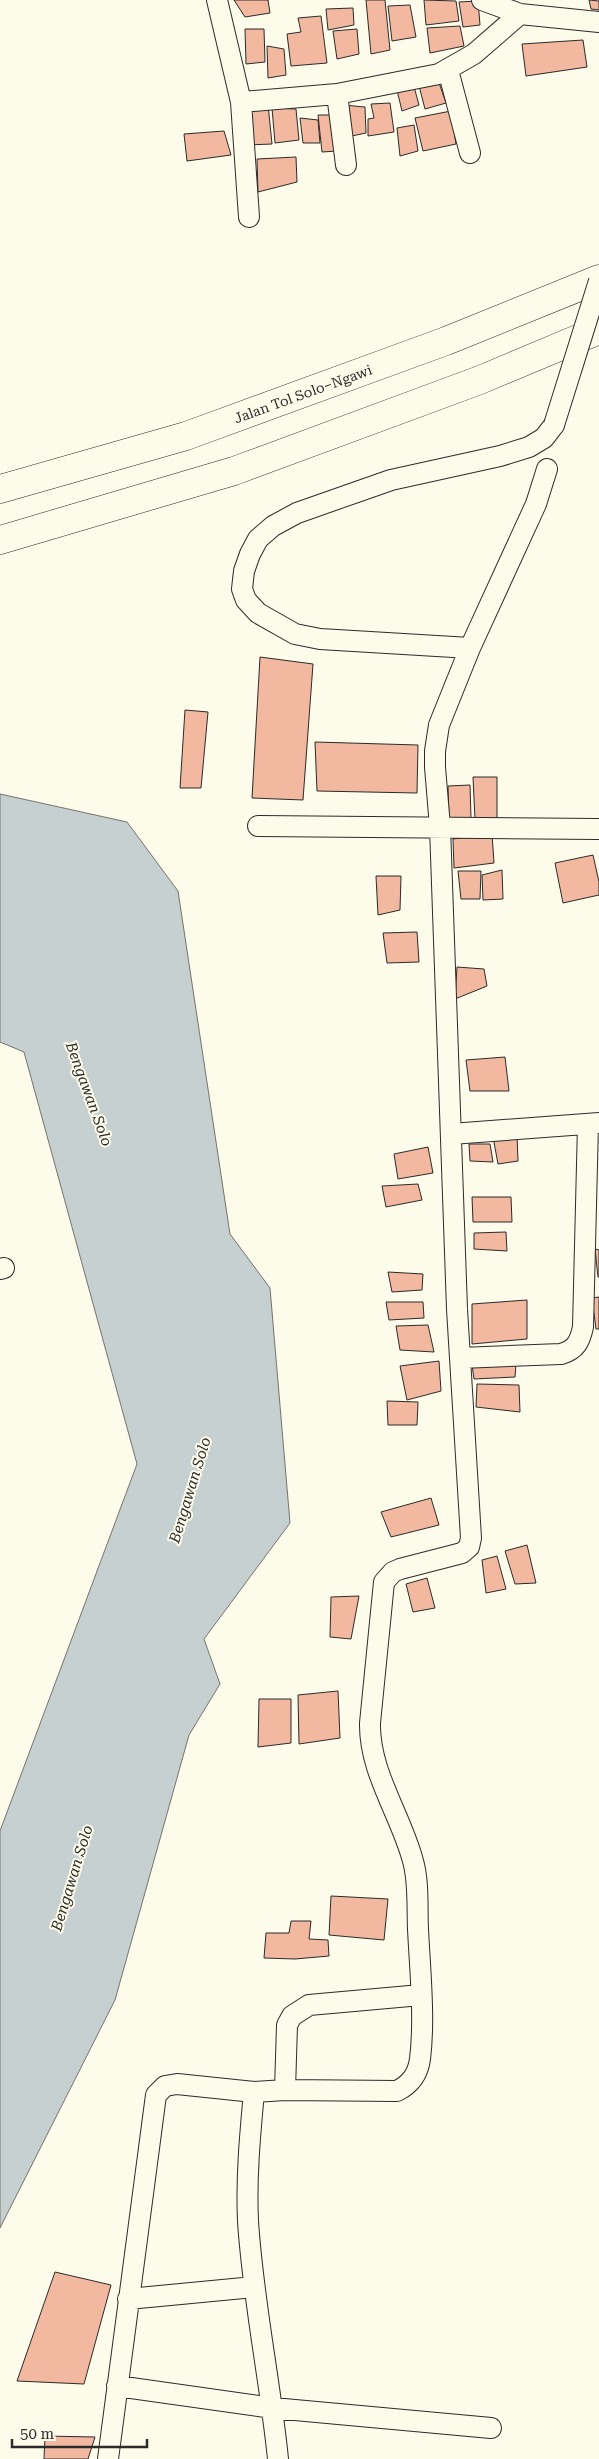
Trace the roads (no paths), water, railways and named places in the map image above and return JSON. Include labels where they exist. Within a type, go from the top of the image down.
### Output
[{"type":"highway","name":"Jalan Tol Solo–Ngawi","points":[[0,489],[186,436],[446,341],[599,280]]},
{"type":"highway","points":[[0,540],[234,471],[480,380],[599,330]]},
{"type":"street","points":[[217,0],[241,102],[250,217]]},
{"type":"street","points":[[482,0],[520,14],[599,22]]},
{"type":"street","points":[[241,102],[337,94],[428,77],[448,70],[474,54],[520,14]]},
{"type":"street","points":[[448,70],[470,153]]},
{"type":"street","points":[[337,94],[346,165]]},
{"type":"street","points":[[470,648],[320,640],[295,634],[258,613],[246,600],[242,589],[244,570],[258,539],[273,526],[297,513],[391,480],[500,456],[529,447],[544,438],[554,425],[599,280]]},
{"type":"street","points":[[108,2459],[128,2299],[158,2091],[165,2086],[177,2084],[254,2092],[284,2090],[397,2091],[407,2086],[414,2078],[420,2060],[421,1995],[416,1875],[406,1839],[387,1793],[370,1735],[384,1582],[400,1569],[462,1553],[470,1547],[472,1538],[460,1358],[440,826],[435,767],[437,738],[439,725],[470,648],[536,504],[547,469]]},
{"type":"street","points":[[258,826],[440,826],[598,829]]},
{"type":"street","points":[[451,1134],[594,1124],[581,1338],[572,1349],[561,1354],[460,1358]]},
{"type":"street","points":[[284,2090],[287,2025],[299,2010],[309,2005],[421,1995]]},
{"type":"street","points":[[254,2092],[248,2165],[248,2220],[254,2287],[273,2408],[278,2459]]},
{"type":"street","points":[[128,2299],[254,2287]]},
{"type":"street","points":[[117,2386],[273,2408],[491,2428]]},
{"type":"water","name":"Bengawan Solo","points":[[0,794],[127,822],[178,891],[230,1234],[270,1288],[290,1523],[204,1639],[220,1684],[189,1735],[115,2000],[0,2228],[0,1831],[137,1464],[24,1052],[0,1042]]}]
